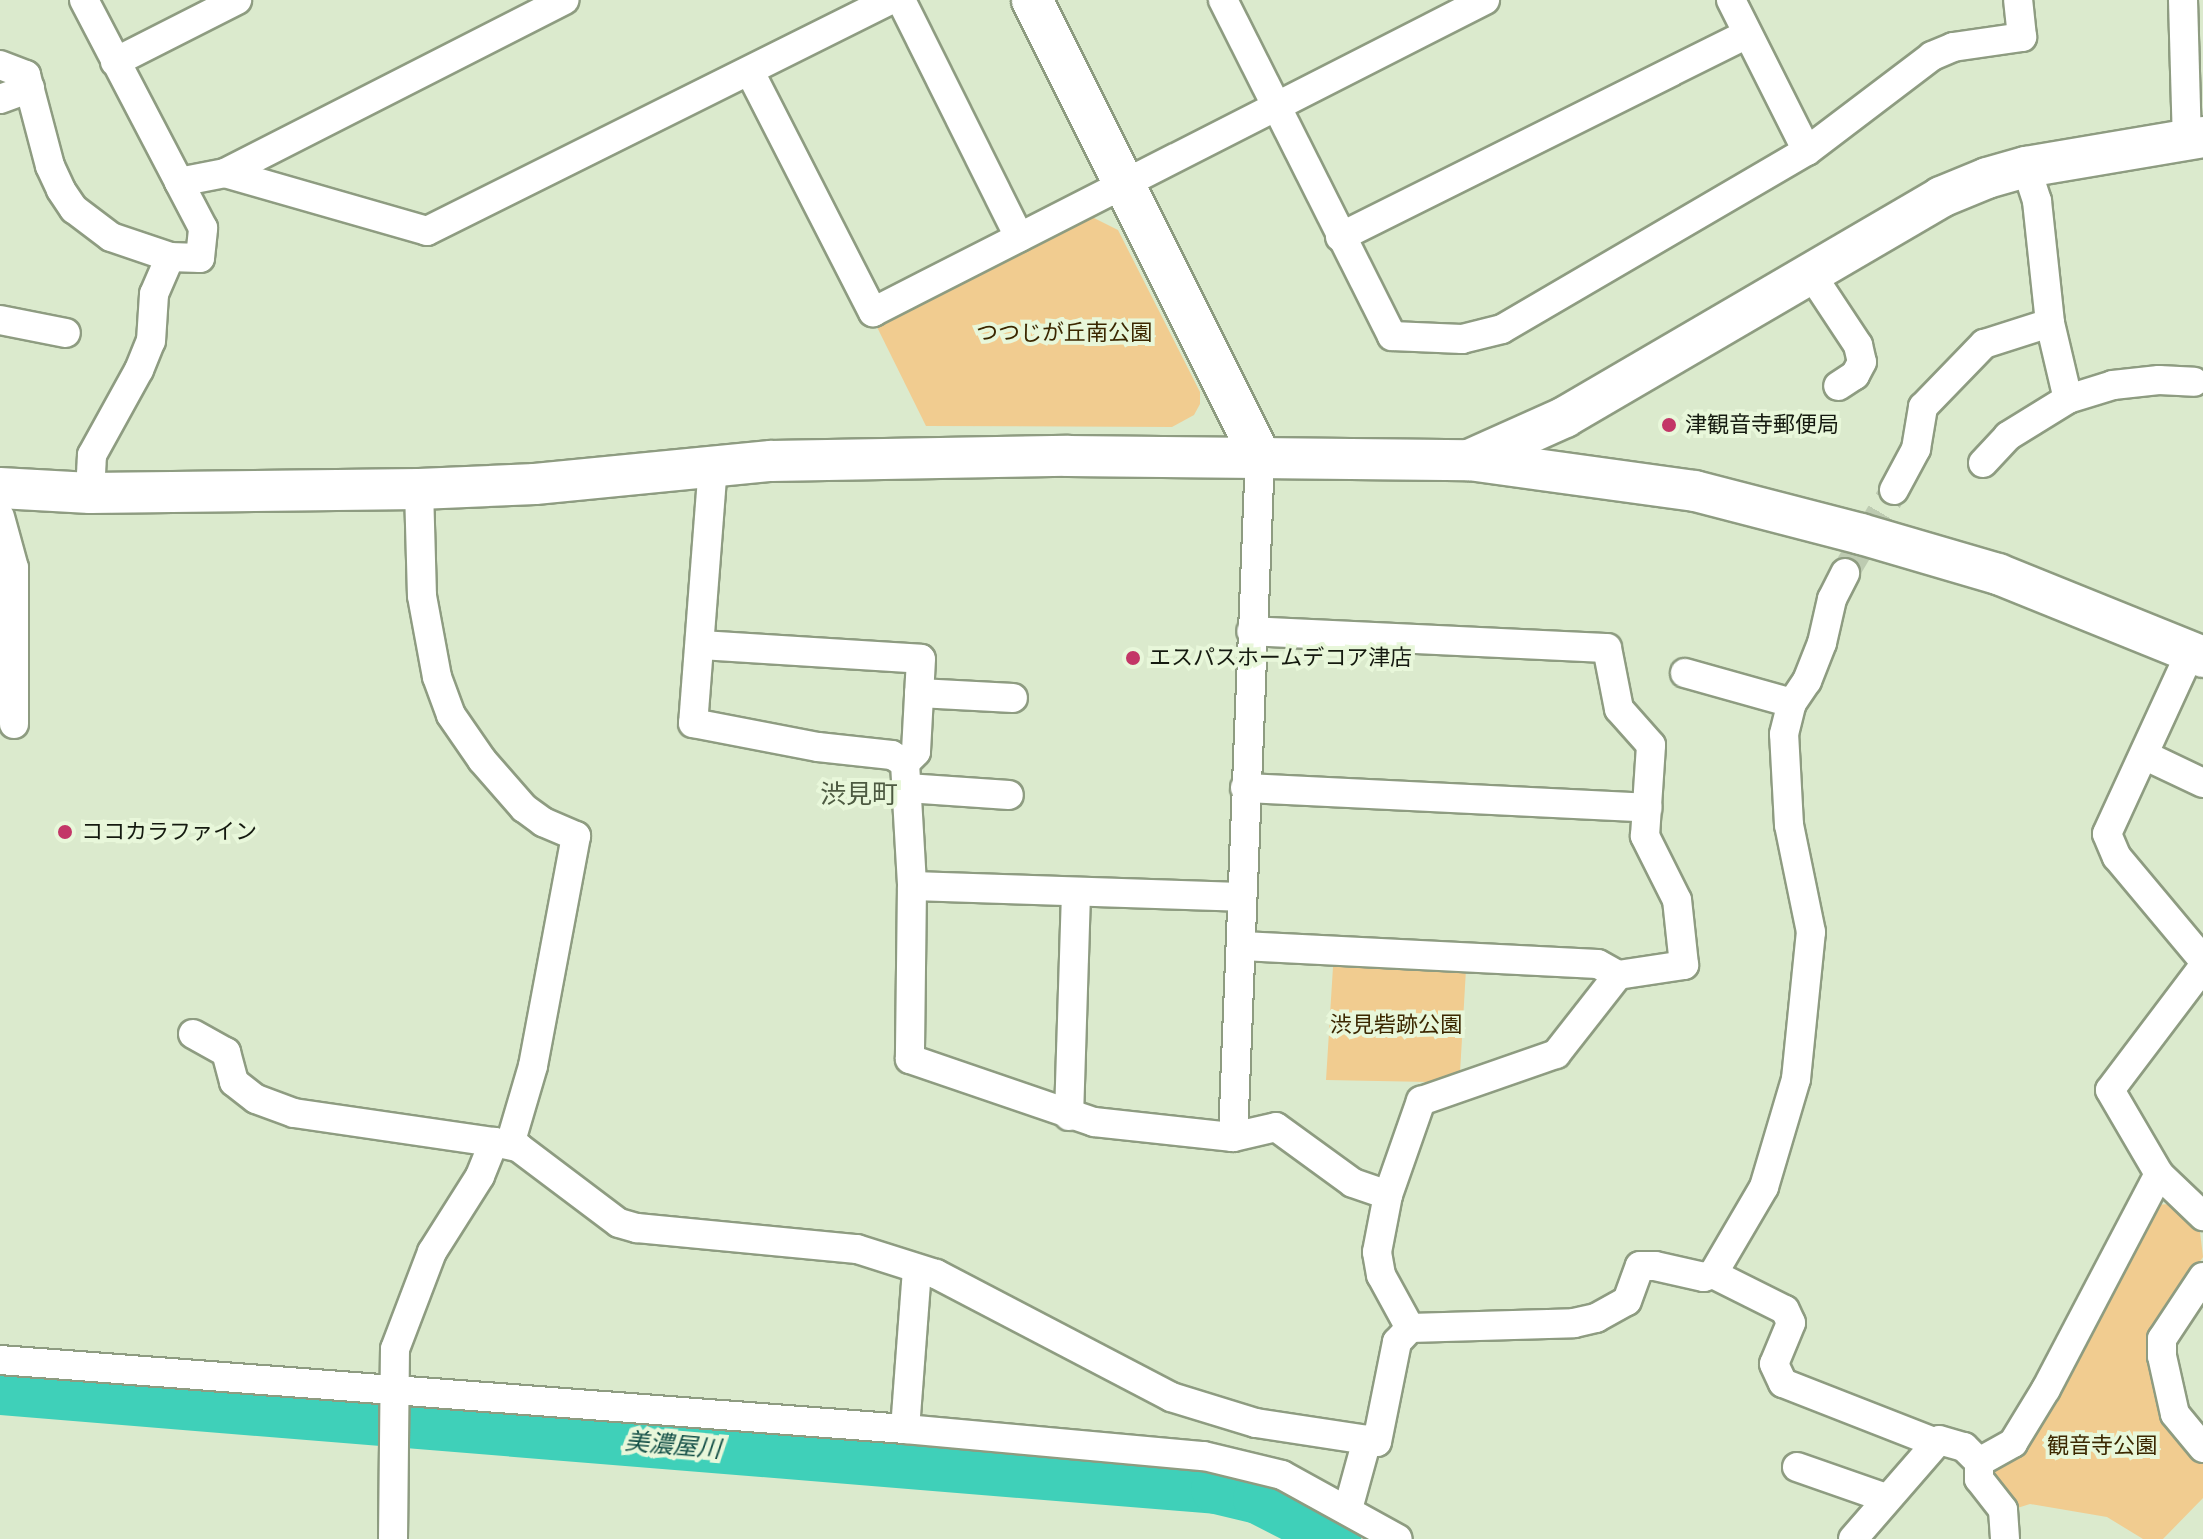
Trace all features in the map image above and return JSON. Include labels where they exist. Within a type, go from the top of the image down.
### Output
[{"type":"street","points":[[0,65],[26,75],[50,166],[74,209],[111,237],[170,257],[200,258],[203,228],[84,0]]},
{"type":"street","points":[[115,62],[237,0]]},
{"type":"street","points":[[179,182],[225,173],[565,0]]},
{"type":"street","points":[[225,173],[427,231],[750,72],[849,9],[890,0]]},
{"type":"street","points":[[901,0],[1019,237]]},
{"type":"street","points":[[1032,0],[1260,456],[1233,1137]]},
{"type":"street","points":[[1223,0],[1392,336],[1476,338],[1502,329],[1807,151],[1932,56],[1953,47],[2022,37],[2018,0]]},
{"type":"street","points":[[750,72],[873,312],[1485,0]]},
{"type":"street","points":[[1731,0],[1807,151]]},
{"type":"street","points":[[1469,460],[1565,417],[1809,271],[1941,197],[1987,178],[2026,167],[2195,138],[2183,0]]},
{"type":"street","points":[[1340,237],[1747,34]]},
{"type":"street","points":[[0,99],[30,88]]},
{"type":"street","points":[[2026,167],[2037,201],[2050,323],[2068,399]]},
{"type":"street","points":[[90,493],[92,455],[139,370],[151,341],[154,294],[170,257]]},
{"type":"street","points":[[1809,271],[1858,345],[1862,362],[1855,375],[1838,386]]},
{"type":"street","points":[[0,320],[66,333]]},
{"type":"street","points":[[1894,490],[1916,449],[1923,407],[1984,344],[2050,323]]},
{"type":"street","points":[[1983,463],[2030,420],[2068,399],[2113,385],[2159,380],[2194,382]]},
{"type":"street","points":[[0,488],[90,493],[419,489],[535,484],[713,465],[1024,456],[1260,456],[1469,460],[1695,491],[1998,574],[2197,654],[2107,834],[2117,857],[2203,960]]},
{"type":"street","points":[[713,465],[693,723],[818,747],[892,755],[906,776],[1009,795]]},
{"type":"street","points":[[393,1539],[395,1349],[432,1252],[502,1143],[533,1066],[576,836],[543,822],[524,808],[482,760],[451,715],[437,677],[422,596],[419,489]]},
{"type":"street","points":[[0,517],[14,568],[14,724]]},
{"type":"street","points":[[193,1034],[226,1052],[234,1082],[256,1099],[294,1113],[502,1143],[628,1226],[857,1249],[936,1274],[1171,1397],[1256,1423],[1377,1442],[1397,1342],[1410,1328],[1574,1323],[1596,1318],[1627,1301],[1640,1266],[1655,1266],[1704,1277],[1713,1274],[1764,1187],[1796,1079],[1811,932],[1794,855],[1784,764],[1784,734],[1792,703],[1807,681],[1822,643],[1832,599],[1845,573]]},
{"type":"street","points":[[1242,946],[1598,964],[1618,975],[1684,965],[1677,900],[1645,836],[1651,745],[1619,709],[1607,648],[1251,631]]},
{"type":"street","points":[[701,645],[921,659],[916,752],[906,776],[912,886],[910,1059],[1069,1116],[1094,1122],[1233,1137],[1276,1127],[1353,1183],[1388,1195]]},
{"type":"street","points":[[1685,673],[1792,703]]},
{"type":"street","points":[[919,693],[1013,698]]},
{"type":"street","points":[[2144,755],[2203,783]]},
{"type":"street","points":[[1245,788],[1648,808]]},
{"type":"street","points":[[912,886],[1241,897]]},
{"type":"street","points":[[1069,1116],[1076,892]]},
{"type":"street","points":[[2203,967],[2110,1090],[2159,1174],[2203,1216]]},
{"type":"street","points":[[1410,1328],[1381,1275],[1377,1252],[1388,1195],[1421,1101],[1556,1054],[1618,975]]},
{"type":"street","points":[[1979,1462],[2013,1443],[2046,1389],[2159,1174]]},
{"type":"street","points":[[905,1429],[917,1269]]},
{"type":"street","points":[[1713,1274],[1785,1310],[1791,1323],[1774,1364],[1783,1383],[1936,1443]]},
{"type":"street","points":[[2203,1277],[2162,1339],[2162,1356],[2175,1414],[2203,1448]]},
{"type":"street","points":[[0,1360],[905,1429],[1204,1456],[1282,1475],[1398,1539]]},
{"type":"street","points":[[1348,1509],[1367,1440]]},
{"type":"street","points":[[1853,1539],[1939,1440],[1964,1447],[1979,1462],[1979,1479],[2003,1510],[2005,1539]]},
{"type":"street","points":[[1797,1467],[1886,1498]]},
{"type":"green space","name":"つつじが丘南公園","points":[[1090,216],[1118,230],[1200,392],[1200,404],[1194,415],[1172,427],[926,426],[876,325]]},
{"type":"green space","name":"渋見砦跡公園","points":[[1333,967],[1466,969],[1460,1073],[1430,1082],[1326,1080]]},
{"type":"green space","name":"観音寺公園","points":[[2172,1204],[2200,1232],[2203,1257],[2152,1333],[2185,1447],[2203,1464],[2203,1498],[2163,1539],[2143,1539],[2107,1517],[2030,1504],[2011,1510],[1988,1478],[2022,1442],[2152,1205]]},
{"type":"waterway","name":"美濃屋川","points":[[0,1390],[1216,1489],[1258,1499],[1336,1539]]},
{"type":"tunnel","points":[[1845,573],[1894,490]]},
{"type":"place","name":"津観音寺郵便局","points":[[1669,425]]},
{"type":"place","name":"エスパスホームデコア津店","points":[[1133,658]]},
{"type":"place","name":"ココカラファイン","points":[[65,832]]},
{"type":"district","name":"渋見町","points":[[859,794]]}]
